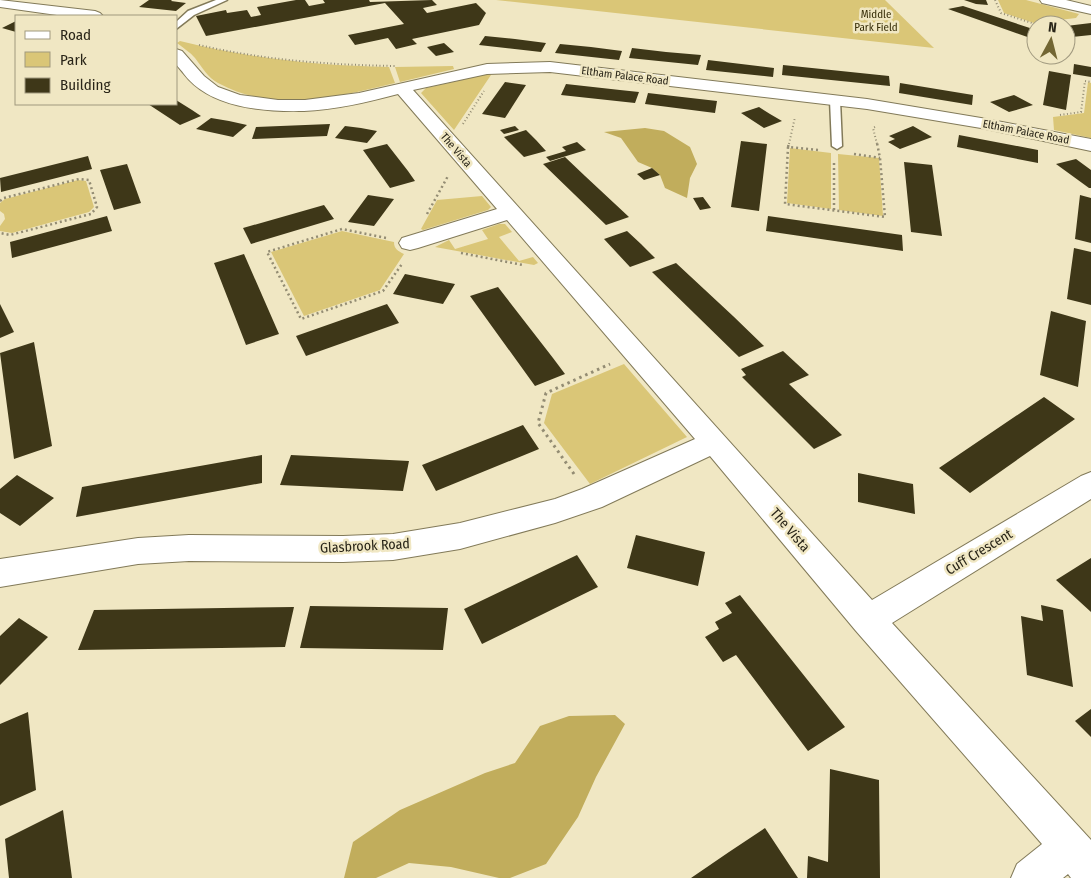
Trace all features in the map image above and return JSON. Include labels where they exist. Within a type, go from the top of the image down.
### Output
[{"type":"street","points":[[1047,0],[1091,10]]},
{"type":"street","points":[[0,3],[88,15]]},
{"type":"street","name":"Eltham Palace Road","points":[[178,56],[201,82],[217,93],[237,100],[263,105],[322,105],[401,77],[467,72],[499,67],[550,67],[835,100],[916,112],[1091,145]]},
{"type":"street","name":"The Vista","points":[[401,77],[451,143],[511,212],[868,620],[1081,858],[1031,878]]},
{"type":"street","points":[[410,243],[511,212]]},
{"type":"street","name":"Glasbrook Road","points":[[0,573],[138,551],[189,548],[343,549],[393,547],[460,536],[547,513],[592,498],[714,442]]},
{"type":"street","name":"Cuff Crescent","points":[[868,620],[1091,484]]},
{"type":"lane","points":[[178,25],[191,12],[223,0]]},
{"type":"lane","points":[[835,100],[837,146]]},
{"type":"path","points":[[195,44],[286,60],[346,65],[401,77]]},
{"type":"path","points":[[451,143],[499,67]]},
{"type":"path","points":[[1046,135],[1051,131],[1050,116],[1081,112],[1085,81],[1091,82]]},
{"type":"path","points":[[825,151],[788,147],[785,204],[885,218],[880,158],[853,154]]},
{"type":"path","points":[[834,162],[834,211]]},
{"type":"path","points":[[0,201],[4,198],[80,179],[89,180],[97,207],[91,214],[10,236],[0,233]]},
{"type":"path","points":[[592,498],[538,423],[546,393],[635,353]]},
{"type":"green space","name":"Middle Park Field","points":[[496,0],[885,0],[934,48]]},
{"type":"green space","points":[[998,0],[1026,0],[1079,14],[1076,18],[1076,15],[1026,15],[1026,20],[1004,13]]},
{"type":"green space","points":[[180,41],[284,60],[336,65],[389,67],[395,83],[351,93],[306,100],[261,98],[239,92],[214,81],[193,56],[178,42]]},
{"type":"green space","points":[[453,66],[454,69],[400,82],[395,67]]},
{"type":"green space","points":[[488,74],[491,75],[454,130],[421,93],[426,88]]},
{"type":"green space","points":[[1088,82],[1091,83],[1091,138],[1054,130],[1053,117],[1084,113]]},
{"type":"green space","points":[[790,148],[831,153],[831,209],[787,203]]},
{"type":"green space","points":[[838,154],[879,158],[883,216],[839,210]]},
{"type":"green space","points":[[78,180],[86,181],[94,207],[89,212],[12,233],[0,231],[0,226],[5,219],[4,214],[0,211],[0,203],[5,199]]},
{"type":"green space","points":[[482,196],[491,207],[488,210],[423,230],[421,229],[437,200]]},
{"type":"green space","points":[[499,224],[505,224],[512,232],[499,237],[519,261],[533,257],[538,263],[534,265],[435,247],[449,240],[455,249],[488,239],[482,230]]},
{"type":"green space","points":[[342,231],[394,242],[397,250],[404,254],[380,290],[304,316],[271,252]]},
{"type":"green space","points":[[624,364],[687,437],[590,484],[544,423],[552,394]]},
{"type":"shaded area","points":[[645,128],[664,131],[690,147],[697,164],[690,178],[687,198],[665,188],[660,175],[652,168],[638,162],[621,138],[604,132]]},
{"type":"shaded area","points":[[615,715],[625,724],[596,777],[578,817],[546,864],[510,878],[499,878],[451,867],[409,863],[376,878],[344,878],[353,842],[400,810],[485,773],[515,763],[540,726],[569,716]]},
{"type":"building","points":[[149,0],[172,0],[186,3],[176,11],[139,7]]},
{"type":"building","points":[[305,0],[309,6],[325,3],[323,0],[369,0],[370,2],[432,0],[437,5],[423,8],[427,13],[476,3],[486,13],[479,25],[412,39],[417,44],[396,49],[388,38],[355,45],[348,35],[404,24],[385,3],[206,36],[196,16],[226,10],[227,13],[247,10],[251,17],[261,15],[257,7]]},
{"type":"building","points":[[964,0],[986,0],[988,5],[976,4]]},
{"type":"building","points":[[963,6],[1026,27],[1026,36],[948,9]]},
{"type":"building","points":[[15,22],[15,32],[2,28]]},
{"type":"building","points":[[1091,23],[1091,35],[1076,37],[1076,25]]},
{"type":"building","points":[[485,36],[546,43],[541,52],[479,45]]},
{"type":"building","points":[[444,43],[454,52],[436,56],[427,47]]},
{"type":"building","points":[[560,44],[622,51],[619,60],[555,53]]},
{"type":"building","points":[[632,48],[701,55],[698,65],[629,58]]},
{"type":"building","points":[[708,60],[774,68],[773,77],[706,70]]},
{"type":"building","points":[[783,65],[889,76],[890,86],[782,75]]},
{"type":"building","points":[[1074,65],[1091,67],[1091,77],[1073,74]]},
{"type":"building","points":[[1049,71],[1071,75],[1066,110],[1043,105]]},
{"type":"building","points":[[505,82],[526,85],[505,118],[482,114]]},
{"type":"building","points":[[900,83],[973,95],[972,105],[899,93]]},
{"type":"building","points":[[566,84],[639,92],[635,103],[561,95]]},
{"type":"building","points":[[648,93],[717,101],[715,113],[645,104]]},
{"type":"building","points":[[1014,95],[1033,105],[1009,112],[990,102]]},
{"type":"building","points":[[178,101],[201,116],[180,125],[150,105],[178,105]]},
{"type":"building","points":[[759,107],[782,121],[764,128],[741,113]]},
{"type":"building","points":[[211,118],[247,125],[233,137],[196,129]]},
{"type":"building","points":[[330,124],[327,136],[252,139],[256,127]]},
{"type":"building","points":[[345,126],[377,131],[367,143],[335,138]]},
{"type":"building","points":[[515,126],[519,130],[504,134],[500,130]]},
{"type":"building","points":[[913,126],[932,137],[900,149],[888,142],[895,139],[889,136]]},
{"type":"building","points":[[526,130],[546,151],[524,157],[504,137]]},
{"type":"building","points":[[959,135],[1038,150],[1038,163],[957,147]]},
{"type":"building","points":[[741,141],[767,144],[759,211],[731,207]]},
{"type":"building","points":[[577,142],[586,150],[550,161],[546,157],[566,151],[562,147]]},
{"type":"building","points":[[387,144],[415,181],[390,188],[363,150]]},
{"type":"building","points":[[88,156],[92,169],[1,192],[0,178]]},
{"type":"building","points":[[565,157],[629,217],[606,225],[543,164]]},
{"type":"building","points":[[1076,159],[1091,170],[1091,188],[1056,164]]},
{"type":"building","points":[[904,162],[932,165],[942,236],[911,232]]},
{"type":"building","points":[[127,164],[141,203],[114,210],[100,170]]},
{"type":"building","points":[[652,168],[660,175],[644,180],[637,174]]},
{"type":"building","points":[[368,195],[394,199],[374,226],[348,222]]},
{"type":"building","points":[[1080,195],[1091,198],[1091,243],[1075,239]]},
{"type":"building","points":[[703,197],[711,208],[700,210],[693,198]]},
{"type":"building","points":[[324,205],[334,219],[251,244],[243,228]]},
{"type":"building","points":[[107,216],[112,231],[12,258],[10,242]]},
{"type":"building","points":[[768,216],[902,235],[903,251],[766,231]]},
{"type":"building","points":[[627,231],[655,258],[630,267],[604,239]]},
{"type":"building","points":[[1074,248],[1091,252],[1091,305],[1067,299]]},
{"type":"building","points":[[244,254],[279,334],[246,345],[214,263]]},
{"type":"building","points":[[676,263],[764,346],[739,357],[652,272]]},
{"type":"building","points":[[405,274],[455,284],[443,304],[393,294]]},
{"type":"building","points":[[498,287],[565,374],[535,386],[470,296]]},
{"type":"building","points":[[0,304],[14,332],[0,338]]},
{"type":"building","points":[[387,304],[399,323],[306,356],[296,336]]},
{"type":"building","points":[[1051,311],[1086,321],[1078,387],[1040,375]]},
{"type":"building","points":[[34,342],[52,446],[14,459],[0,353]]},
{"type":"building","points":[[783,351],[809,375],[789,384],[842,435],[814,449],[742,377],[746,375],[741,369]]},
{"type":"building","points":[[1044,397],[1075,419],[970,493],[939,468]]},
{"type":"building","points":[[523,425],[539,449],[436,491],[422,465]]},
{"type":"building","points":[[262,455],[262,483],[76,517],[82,487]]},
{"type":"building","points":[[291,455],[409,461],[403,491],[280,485]]},
{"type":"building","points":[[858,473],[913,484],[915,514],[858,502]]},
{"type":"building","points":[[17,475],[54,498],[20,526],[0,513],[0,489]]},
{"type":"building","points":[[636,535],[705,552],[698,586],[627,568]]},
{"type":"building","points":[[577,555],[598,587],[482,644],[464,609]]},
{"type":"building","points":[[1091,558],[1091,612],[1056,580]]},
{"type":"building","points":[[740,595],[845,727],[808,751],[736,655],[723,662],[705,637],[719,629],[715,622],[732,613],[725,603]]},
{"type":"building","points":[[1041,605],[1063,610],[1073,687],[1027,675],[1021,616],[1043,621]]},
{"type":"building","points":[[310,606],[448,608],[443,650],[300,648]]},
{"type":"building","points":[[294,607],[285,647],[78,650],[94,610]]},
{"type":"building","points":[[19,618],[48,637],[0,685],[0,636]]},
{"type":"building","points":[[1091,709],[1091,737],[1075,721]]},
{"type":"building","points":[[28,712],[36,790],[0,806],[0,724]]},
{"type":"building","points":[[830,769],[879,780],[880,878],[807,878],[808,856],[828,862]]},
{"type":"building","points":[[63,810],[72,878],[9,878],[5,839]]},
{"type":"building","points":[[765,828],[798,878],[691,878],[729,852]]}]
